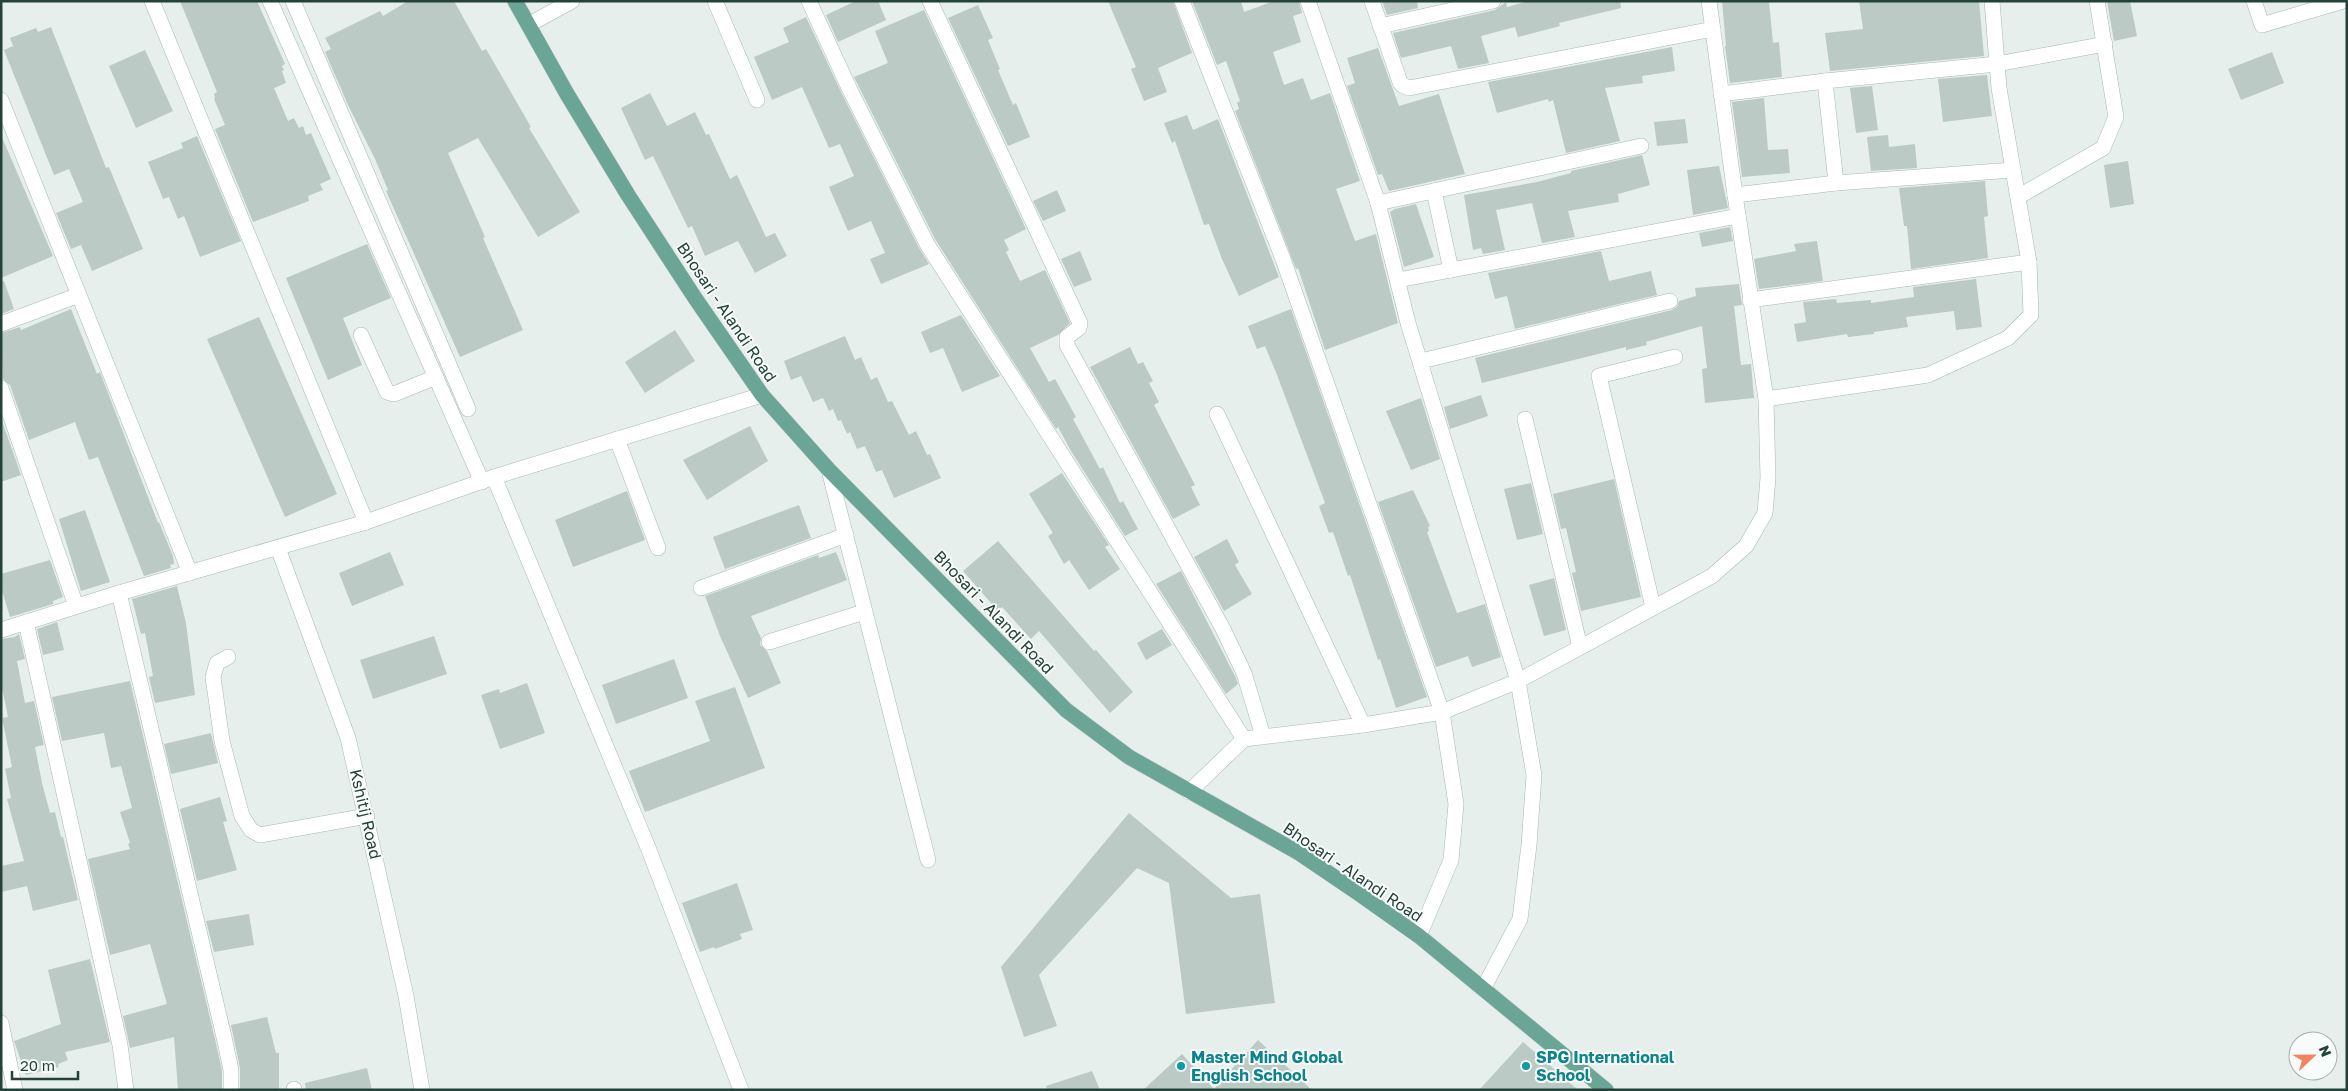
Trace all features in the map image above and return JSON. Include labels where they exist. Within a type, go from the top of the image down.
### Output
[{"type":"main road","name":"Bhosari - Alandi Road","points":[[515,1],[567,94],[628,195],[695,298],[762,395],[829,470],[1066,710],[1130,757],[1299,853],[1419,936],[1606,1090]]},
{"type":"street","points":[[152,1],[366,522]]},
{"type":"street","points":[[270,1],[436,377],[488,480],[649,850],[741,1090]]},
{"type":"street","points":[[294,1],[468,409]]},
{"type":"street","points":[[528,25],[572,1]]},
{"type":"street","points":[[715,1],[757,100]]},
{"type":"street","points":[[809,1],[850,90],[927,244],[1244,739]]},
{"type":"street","points":[[930,1],[1080,323],[1079,328],[1067,337],[1066,345],[1223,629],[1244,673],[1263,736]]},
{"type":"street","points":[[1182,1],[1283,258],[1442,712],[1456,804],[1451,860],[1419,936]]},
{"type":"street","points":[[1308,1],[1378,203],[1421,361],[1518,681],[1534,775],[1530,845],[1520,919],[1483,989]]},
{"type":"street","points":[[1372,1],[1400,82],[1409,88],[1713,29]]},
{"type":"street","points":[[1380,26],[1493,1]]},
{"type":"street","points":[[1189,792],[1244,739],[1363,725],[1442,712],[1518,681],[1712,576],[1746,546],[1765,513],[1768,478],[1766,399],[1750,300],[1709,1]]},
{"type":"street","points":[[1766,399],[1928,375],[2008,338],[2031,315],[2029,262],[1999,88],[1992,1]]},
{"type":"street","points":[[2018,197],[2103,148],[2116,117],[2097,1]]},
{"type":"street","points":[[2254,1],[2262,24],[2342,1]]},
{"type":"street","points":[[1722,94],[1825,81],[1997,64],[2105,44]]},
{"type":"street","points":[[1825,81],[1836,183]]},
{"type":"street","points":[[1,100],[190,573]]},
{"type":"street","points":[[1378,203],[1641,146]]},
{"type":"street","points":[[1735,194],[1836,183],[2013,170]]},
{"type":"street","points":[[1434,191],[1451,270]]},
{"type":"street","points":[[1398,280],[1738,216]]},
{"type":"street","points":[[1750,300],[2029,262]]},
{"type":"street","points":[[1,324],[79,295]]},
{"type":"street","points":[[1421,361],[1670,301]]},
{"type":"street","points":[[361,335],[387,392],[394,394],[436,377]]},
{"type":"street","points":[[1653,608],[1598,376],[1675,357]]},
{"type":"street","points":[[1,388],[76,606]]},
{"type":"street","points":[[1,630],[119,593],[366,522],[488,480],[762,395]]},
{"type":"street","points":[[1217,414],[1363,725]]},
{"type":"street","points":[[1525,419],[1580,647]]},
{"type":"street","points":[[617,439],[658,548]]},
{"type":"street","points":[[829,470],[928,860]]},
{"type":"street","points":[[701,588],[846,535]]},
{"type":"street","name":"Kshitij Road","points":[[278,548],[348,738],[406,996],[422,1090]]},
{"type":"street","points":[[119,593],[224,1037],[231,1070],[231,1090]]},
{"type":"street","points":[[770,642],[864,612]]},
{"type":"street","points":[[26,622],[120,1045],[126,1090]]},
{"type":"street","points":[[228,657],[217,664],[213,677],[222,741],[242,816],[251,830],[260,835],[367,816]]},
{"type":"street","points":[[1,1022],[15,1090]]},
{"type":"building","points":[[180,1],[257,1],[285,64],[282,66],[284,70],[282,71],[286,83],[274,88],[288,121],[294,118],[299,128],[303,126],[306,135],[311,133],[331,179],[320,184],[323,190],[308,196],[309,201],[253,222],[215,129],[225,125],[214,99],[214,94],[217,92]]},
{"type":"building","points":[[408,1],[454,1],[482,51],[486,49],[531,127],[529,128],[580,212],[538,237],[478,138],[448,153],[523,330],[460,357],[386,191],[388,190],[375,159],[348,105],[325,52],[331,49],[325,38],[380,11],[383,16]]},
{"type":"building","points":[[856,1],[878,1],[886,20],[838,42],[826,15]]},
{"type":"building","points":[[1108,1],[1173,1],[1192,53],[1158,68],[1167,92],[1144,101],[1131,69],[1136,67]]},
{"type":"building","points":[[1192,1],[1241,1],[1244,12],[1274,1],[1299,1],[1302,13],[1293,16],[1301,42],[1273,52],[1284,85],[1303,78],[1311,100],[1330,93],[1360,181],[1336,189],[1355,241],[1376,234],[1398,323],[1325,350],[1298,268],[1296,269],[1235,111],[1239,109],[1237,103],[1240,101],[1226,61],[1217,65]]},
{"type":"building","points":[[1382,1],[1417,1],[1418,8],[1387,15]]},
{"type":"building","points":[[1529,1],[1620,1],[1621,8],[1559,23],[1560,26],[1518,37],[1515,27],[1481,36],[1489,63],[1458,69],[1451,46],[1401,58],[1393,33],[1495,10],[1506,2],[1507,7]]},
{"type":"building","points":[[1722,1],[1769,1],[1773,43],[1779,42],[1782,77],[1730,83]]},
{"type":"building","points":[[1859,1],[1979,1],[1984,56],[1830,71],[1825,33],[1863,29]]},
{"type":"building","points":[[2107,1],[2130,1],[2137,36],[2114,41]]},
{"type":"building","points":[[978,5],[993,38],[988,40],[1000,69],[998,70],[1013,105],[1016,103],[1030,137],[1008,146],[948,18]]},
{"type":"building","points":[[924,10],[1026,229],[1004,240],[1009,250],[1006,252],[1020,281],[1045,270],[1070,323],[1058,335],[1030,348],[1049,382],[1055,379],[1076,417],[1073,419],[1100,469],[1103,467],[1120,503],[1123,501],[1138,529],[1125,536],[1058,427],[1056,429],[935,239],[854,77],[888,63],[875,31]]},
{"type":"building","points":[[806,17],[842,94],[919,248],[929,264],[881,284],[870,259],[885,253],[871,221],[848,231],[829,187],[854,176],[840,144],[829,148],[802,87],[772,100],[754,57],[789,42],[783,28]]},
{"type":"building","points":[[51,27],[106,168],[109,167],[143,249],[92,271],[81,245],[71,249],[56,213],[83,202],[69,169],[54,175],[4,50],[13,46],[10,38],[36,28],[38,32]]},
{"type":"building","points":[[1672,47],[1675,71],[1642,76],[1643,83],[1605,88],[1620,141],[1566,153],[1553,100],[1549,102],[1548,99],[1497,113],[1488,82]]},
{"type":"building","points":[[1378,48],[1399,106],[1439,94],[1465,174],[1389,191],[1382,174],[1378,175],[1347,86],[1355,83],[1347,58]]},
{"type":"building","points":[[145,50],[173,111],[136,128],[109,66]]},
{"type":"building","points":[[2272,52],[2284,83],[2241,100],[2228,69]]},
{"type":"building","points":[[1987,75],[1992,116],[1943,122],[1938,79]]},
{"type":"building","points":[[1872,86],[1878,130],[1856,133],[1850,88]]},
{"type":"building","points":[[650,93],[667,126],[695,112],[706,135],[709,134],[730,179],[737,175],[766,237],[775,233],[787,256],[755,273],[738,241],[705,256],[692,226],[688,228],[653,156],[645,160],[621,108]]},
{"type":"building","points":[[1764,98],[1768,150],[1788,149],[1790,173],[1742,177],[1732,102]]},
{"type":"building","points":[[1187,115],[1193,130],[1218,119],[1279,277],[1239,296],[1209,224],[1204,225],[1175,141],[1172,143],[1164,123]]},
{"type":"building","points":[[1685,119],[1688,143],[1657,146],[1654,122]]},
{"type":"building","points":[[1,135],[53,256],[1,278]]},
{"type":"building","points":[[1888,135],[1889,147],[1915,144],[1917,168],[1871,171],[1867,137]]},
{"type":"building","points":[[197,136],[241,241],[200,257],[184,216],[178,219],[169,197],[163,199],[148,162],[183,148],[181,143]]},
{"type":"building","points":[[1642,155],[1650,185],[1618,194],[1619,202],[1568,211],[1575,237],[1542,243],[1532,203],[1496,210],[1505,250],[1483,254],[1481,248],[1473,250],[1464,195],[1537,182],[1571,173],[1571,171]]},
{"type":"building","points":[[2128,161],[2134,204],[2110,208],[2104,165]]},
{"type":"building","points":[[1719,166],[1728,208],[1693,215],[1687,170]]},
{"type":"building","points":[[1985,181],[1988,216],[1984,217],[1988,258],[1911,269],[1907,226],[1904,226],[1899,188]]},
{"type":"building","points":[[1057,190],[1066,211],[1043,221],[1033,201]]},
{"type":"building","points":[[1416,204],[1434,257],[1404,267],[1390,212]]},
{"type":"building","points":[[1730,227],[1733,241],[1702,247],[1699,233]]},
{"type":"building","points":[[1817,241],[1823,281],[1759,289],[1754,259],[1796,251],[1794,244]]},
{"type":"building","points":[[367,244],[391,298],[343,318],[362,365],[328,380],[286,278]]},
{"type":"building","points":[[1080,251],[1092,280],[1074,287],[1061,259]]},
{"type":"building","points":[[1601,251],[1609,281],[1651,271],[1657,295],[1515,329],[1507,296],[1495,299],[1488,273]]},
{"type":"building","points":[[1976,279],[1982,327],[1956,330],[1954,311],[1906,317],[1908,327],[1874,332],[1874,334],[1848,337],[1847,334],[1797,342],[1794,324],[1806,322],[1803,302],[1836,299],[1837,303],[1871,300],[1871,303],[1914,297],[1913,287]]},
{"type":"building","points":[[4,281],[14,309],[1,314],[1,282]]},
{"type":"building","points":[[1739,284],[1742,305],[1734,306],[1741,365],[1751,364],[1754,398],[1705,403],[1702,369],[1707,368],[1702,326],[1646,342],[1647,345],[1626,350],[1626,347],[1482,383],[1475,358],[1672,310],[1677,307],[1679,301],[1696,296],[1695,288]]},
{"type":"building","points":[[71,309],[97,374],[100,372],[158,523],[173,556],[174,564],[170,565],[171,568],[144,576],[98,457],[89,460],[75,422],[29,440],[10,385],[3,379],[1,333],[20,327],[21,330]]},
{"type":"building","points":[[1291,309],[1427,697],[1396,708],[1350,575],[1348,576],[1333,532],[1329,533],[1319,506],[1325,503],[1277,375],[1265,346],[1257,349],[1248,326]]},
{"type":"building","points":[[961,315],[1000,376],[962,392],[943,348],[930,353],[921,332]]},
{"type":"building","points":[[259,317],[337,494],[285,517],[207,339]]},
{"type":"building","points":[[675,330],[695,361],[645,393],[625,362]]},
{"type":"building","points":[[845,336],[855,360],[861,357],[871,380],[877,377],[888,402],[892,401],[909,435],[916,431],[927,455],[930,454],[941,478],[894,498],[882,470],[876,472],[865,446],[857,449],[850,432],[847,434],[841,420],[838,421],[833,409],[829,411],[823,398],[813,402],[801,376],[791,380],[784,361]]},
{"type":"building","points":[[1130,347],[1138,364],[1143,362],[1153,381],[1149,383],[1159,402],[1154,405],[1195,485],[1191,487],[1200,505],[1173,519],[1090,367]]},
{"type":"building","points":[[1481,395],[1488,416],[1450,429],[1444,407]]},
{"type":"building","points":[[1421,398],[1440,459],[1411,470],[1386,411]]},
{"type":"building","points":[[1,418],[21,475],[1,482]]},
{"type":"building","points":[[750,426],[768,461],[707,500],[683,460]]},
{"type":"building","points":[[1062,473],[1109,545],[1105,547],[1120,569],[1089,590],[1069,560],[1064,564],[1048,536],[1053,533],[1029,494]]},
{"type":"building","points":[[1614,479],[1641,597],[1581,611],[1572,573],[1576,572],[1566,528],[1561,529],[1553,494]]},
{"type":"building","points":[[1531,483],[1543,534],[1517,540],[1504,489]]},
{"type":"building","points":[[1413,490],[1430,526],[1427,532],[1457,613],[1485,604],[1501,657],[1472,667],[1468,656],[1436,667],[1378,502]]},
{"type":"building","points":[[627,491],[645,540],[573,567],[555,520]]},
{"type":"building","points":[[799,505],[811,538],[725,569],[713,537]]},
{"type":"building","points":[[85,510],[110,582],[81,591],[59,519]]},
{"type":"building","points":[[1227,539],[1239,562],[1235,565],[1252,594],[1224,611],[1194,557]]},
{"type":"building","points":[[998,541],[1094,651],[1096,650],[1133,692],[1110,713],[1039,631],[1031,639],[1002,607],[998,611],[963,571]]},
{"type":"building","points":[[390,552],[404,585],[352,606],[339,573]]},
{"type":"building","points":[[836,552],[847,580],[751,616],[761,638],[760,645],[767,651],[781,683],[748,698],[720,636],[705,596],[818,555],[819,558]]},
{"type":"building","points":[[50,560],[63,597],[53,601],[53,604],[10,617],[1,587],[1,574]]},
{"type":"building","points":[[1181,571],[1238,684],[1226,694],[1156,584]]},
{"type":"building","points":[[1554,578],[1566,630],[1544,636],[1529,585]]},
{"type":"building","points":[[177,586],[186,623],[195,695],[155,703],[149,677],[153,676],[145,633],[141,634],[132,599]]},
{"type":"building","points":[[57,622],[64,650],[43,655],[37,629]]},
{"type":"building","points":[[1162,629],[1172,645],[1146,660],[1137,643]]},
{"type":"building","points":[[19,634],[25,659],[17,661],[25,703],[34,701],[44,745],[35,747],[42,783],[50,813],[55,812],[61,837],[63,837],[78,900],[33,911],[27,886],[1,892],[1,866],[24,861],[7,799],[11,798],[5,769],[12,767],[2,718],[8,717],[1,682],[1,639],[15,637]]},
{"type":"building","points":[[434,636],[447,674],[373,699],[360,660]]},
{"type":"building","points":[[674,659],[688,698],[616,724],[602,685]]},
{"type":"building","points":[[130,681],[215,1039],[222,1071],[222,1090],[178,1090],[174,1037],[130,1048],[123,1016],[167,1004],[150,944],[110,955],[88,859],[130,849],[128,844],[130,843],[120,812],[132,808],[121,766],[111,768],[104,733],[62,741],[52,697]]},
{"type":"building","points":[[527,683],[545,733],[500,749],[481,695],[499,689],[500,693]]},
{"type":"building","points":[[735,687],[765,768],[645,812],[629,771],[710,741],[695,701]]},
{"type":"building","points":[[211,733],[218,763],[171,774],[164,744]]},
{"type":"building","points":[[220,797],[227,821],[223,822],[237,870],[197,881],[180,809]]},
{"type":"building","points":[[1129,813],[1231,898],[1260,894],[1275,1003],[1186,1014],[1169,883],[1137,868],[1039,975],[1057,1026],[1024,1037],[1001,967]]},
{"type":"building","points":[[737,883],[753,930],[740,934],[742,939],[715,949],[714,947],[700,952],[682,903]]},
{"type":"building","points":[[249,914],[254,945],[214,952],[206,921]]},
{"type":"building","points":[[90,959],[110,1042],[65,1052],[68,1060],[58,1064],[59,1067],[26,1075],[14,1041],[61,1024],[48,970]]},
{"type":"building","points":[[267,1017],[276,1053],[279,1053],[279,1090],[240,1090],[240,1068],[231,1025]]},
{"type":"building","points":[[1258,1040],[1312,1090],[1143,1090],[1182,1054],[1214,1089]]},
{"type":"building","name":"SPG International School","points":[[1523,1042],[1578,1090],[1479,1090]]},
{"type":"building","points":[[367,1068],[372,1090],[306,1090],[305,1083]]},
{"type":"building","points":[[1092,1071],[1100,1090],[1047,1090],[1046,1086]]},
{"type":"place","name":"Master Mind Global English School","points":[[1181,1066]]},
{"type":"place","name":"SPG International School","points":[[1526,1066]]}]
